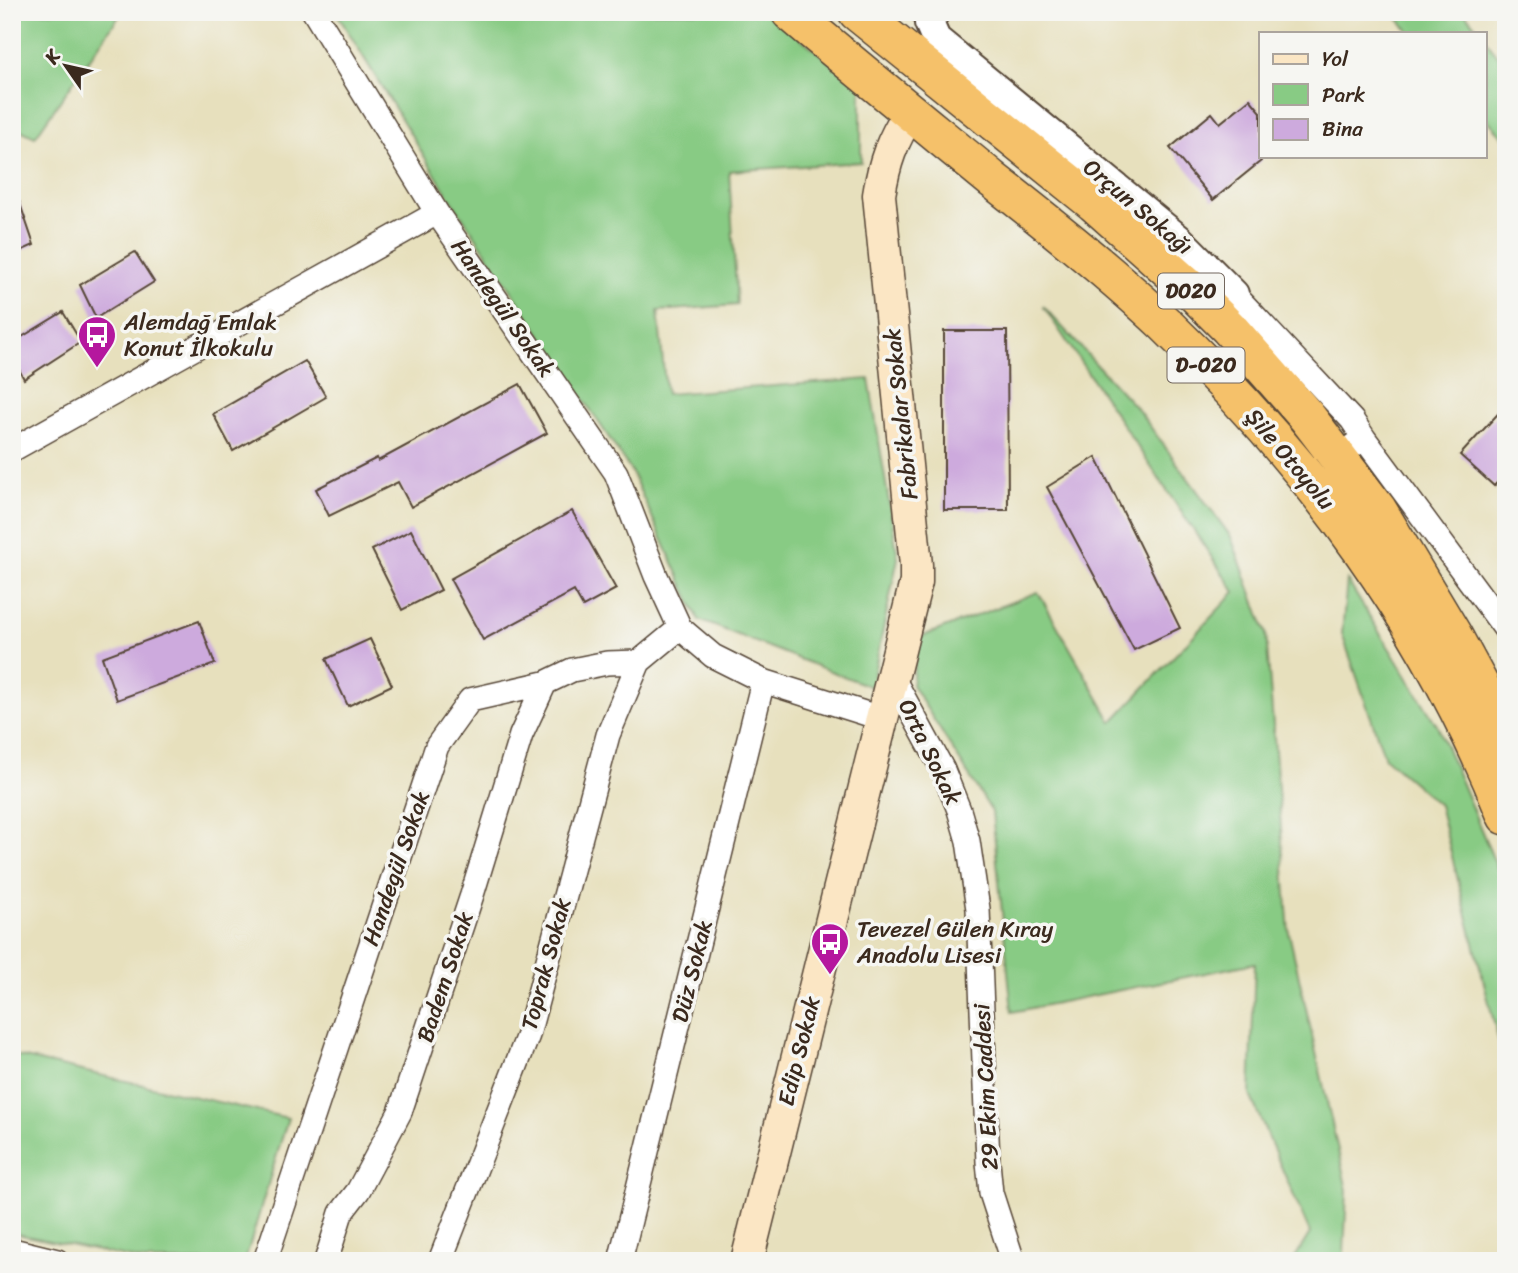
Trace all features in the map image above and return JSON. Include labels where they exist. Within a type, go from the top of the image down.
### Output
[{"type":"highway","name":"Şile Otoyolu","points":[[790,12],[1134,296],[1233,392],[1296,464],[1356,540],[1413,625],[1460,714],[1506,816]]},
{"type":"highway","name":"Şile Otoyolu","points":[[857,12],[1225,305],[1307,417],[1351,447],[1378,510],[1453,635],[1506,733]]},
{"type":"highway","points":[[1453,635],[1506,702]]},
{"type":"main road","name":"Fabrikalar Sokak","points":[[883,719],[914,597],[916,565],[879,195],[883,167],[894,137],[910,112]]},
{"type":"main road","name":"Edip Sokak","points":[[747,1261],[883,719]]},
{"type":"street","name":"Handegül Sokak","points":[[314,12],[437,213],[616,473],[656,576],[680,628],[713,656],[763,681],[883,719]]},
{"type":"street","name":"Orçun Sokağı","points":[[932,18],[936,39],[1179,239],[1225,305]]},
{"type":"street","points":[[12,450],[437,213]]},
{"type":"street","points":[[1351,447],[1506,630]]},
{"type":"street","points":[[639,662],[680,628]]},
{"type":"street","name":"Handegül Sokak","points":[[265,1261],[437,746],[470,700],[545,684],[572,670],[607,663],[639,662]]},
{"type":"street","name":"Toprak Sokak","points":[[440,1261],[528,1035],[608,735],[639,662]]},
{"type":"street","name":"Orta Sokak","points":[[893,678],[943,770],[959,810],[968,841],[978,909]]},
{"type":"street","name":"Düz Sokak","points":[[621,1261],[763,681]]},
{"type":"street","name":"Badem Sokak","points":[[326,1261],[341,1213],[358,1191],[400,1112],[521,736],[545,684]]},
{"type":"street","name":"29 Ekim Caddesi","points":[[978,909],[991,1193],[1013,1261]]},
{"type":"street","points":[[12,1250],[57,1261]]},
{"type":"green space","points":[[12,12],[122,12],[35,137],[12,126]]},
{"type":"green space","points":[[336,12],[768,12],[861,87],[861,162],[729,171],[737,305],[658,311],[666,394],[869,379],[898,558],[871,687],[699,620],[631,471],[446,192]]},
{"type":"green space","points":[[1392,12],[1464,12],[1480,32],[1410,32]]},
{"type":"green space","points":[[1486,40],[1506,66],[1506,140],[1486,118]]},
{"type":"green space","points":[[1043,306],[1138,410],[1231,537],[1266,633],[1289,933],[1347,1190],[1344,1253],[1340,1261],[1293,1261],[1310,1233],[1250,1095],[1255,963],[1012,1012],[992,812],[912,685],[918,638],[1038,592],[1112,722],[1235,592]]},
{"type":"green space","points":[[1347,580],[1438,727],[1506,889],[1506,1111],[1503,1058],[1439,805],[1385,758],[1342,634]]},
{"type":"green space","points":[[12,1055],[288,1118],[245,1261],[145,1261],[12,1233]]},
{"type":"building","points":[[1250,99],[1259,110],[1261,161],[1213,200],[1170,148],[1212,113],[1220,123]]},
{"type":"building","points":[[12,189],[15,189],[34,245],[12,255]]},
{"type":"building","points":[[135,252],[154,282],[96,318],[80,285]]},
{"type":"building","points":[[63,312],[81,342],[24,379],[12,356],[12,343]]},
{"type":"building","points":[[944,331],[1007,331],[1008,510],[944,510]]},
{"type":"building","points":[[305,361],[326,397],[233,451],[213,414]]},
{"type":"building","points":[[520,384],[547,433],[411,507],[398,482],[329,516],[316,489],[377,458],[378,461]]},
{"type":"building","points":[[1506,405],[1506,473],[1494,486],[1460,455]]},
{"type":"building","points":[[1096,457],[1180,628],[1134,650],[1047,487]]},
{"type":"building","points":[[572,511],[616,589],[583,607],[574,591],[483,640],[450,579]]},
{"type":"building","points":[[411,530],[441,590],[402,610],[372,550]]},
{"type":"building","points":[[199,621],[215,664],[117,700],[102,657]]},
{"type":"building","points":[[370,639],[392,685],[348,706],[326,659]]},
{"type":"place","name":"Alemdağ Emlak Konut İlkokulu","points":[[97,369]]},
{"type":"place","name":"Tevezel Gülen Kıray Anadolu Lisesi","points":[[830,976]]}]
